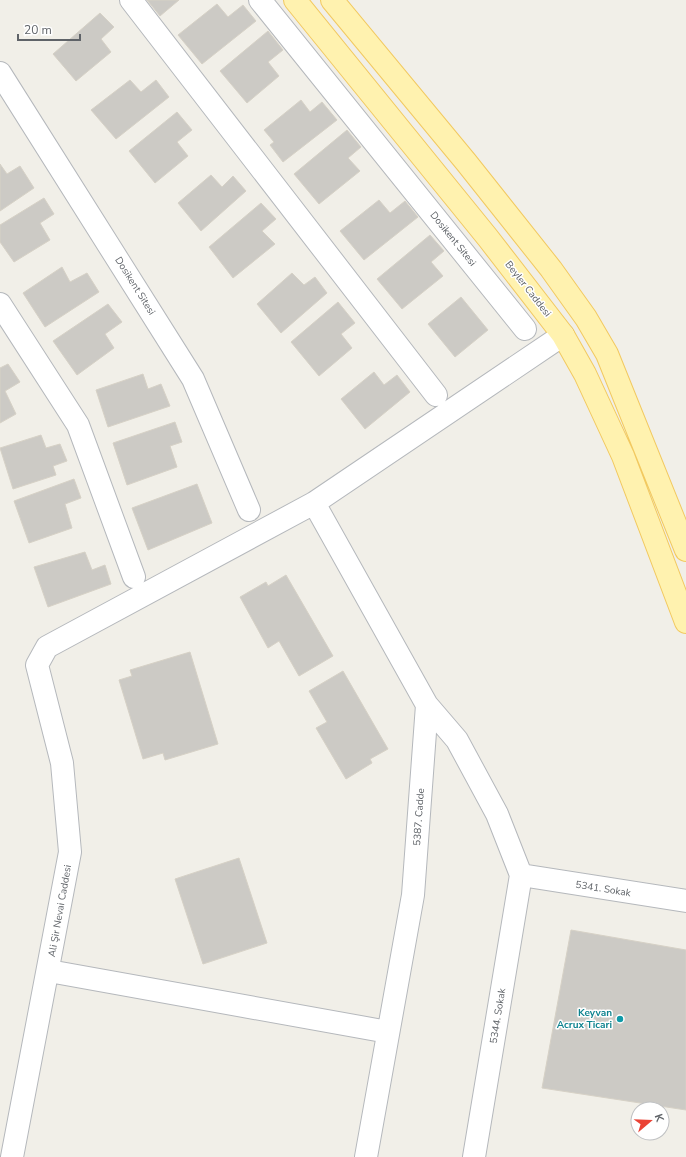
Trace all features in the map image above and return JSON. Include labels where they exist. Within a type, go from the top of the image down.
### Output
[{"type":"main road","name":"Beyler Caddesi","points":[[295,0],[488,238],[563,335],[585,374],[623,456],[686,622]]},
{"type":"main road","points":[[332,0],[471,168],[551,269],[586,318],[607,354],[686,550]]},
{"type":"street","points":[[131,0],[436,395]]},
{"type":"street","name":"Dosikent Sitesi","points":[[260,0],[525,329]]},
{"type":"street","name":"Dosikent Sitesi","points":[[0,73],[193,379],[249,510]]},
{"type":"street","points":[[0,304],[78,426],[134,577]]},
{"type":"street","points":[[521,875],[497,814],[457,740],[427,705],[314,503],[563,335]]},
{"type":"street","name":"Ali Şir Nevai Caddesi","points":[[8,1153],[49,971],[70,852],[62,763],[37,665],[47,647],[314,503]]},
{"type":"street","name":"5387. Cadde","points":[[366,1157],[413,895],[427,705]]},
{"type":"street","name":"5341. Sokak","points":[[521,875],[686,901]]},
{"type":"street","name":"5344. Sokak","points":[[474,1157],[521,875]]},
{"type":"street","points":[[49,971],[388,1032]]},
{"type":"building","points":[[147,0],[179,0],[160,16]]},
{"type":"building","points":[[217,4],[228,17],[243,5],[256,21],[202,64],[178,35]]},
{"type":"building","points":[[100,13],[114,27],[101,39],[111,52],[76,81],[53,54]]},
{"type":"building","points":[[268,31],[283,50],[268,62],[279,76],[247,103],[220,71]]},
{"type":"building","points":[[130,80],[141,92],[156,80],[169,97],[116,139],[91,110]]},
{"type":"building","points":[[301,100],[310,112],[322,102],[337,120],[283,162],[270,145],[274,142],[264,130]]},
{"type":"building","points":[[177,112],[192,130],[177,142],[188,156],[155,183],[129,151]]},
{"type":"building","points":[[347,130],[361,147],[348,158],[360,171],[319,204],[294,174]]},
{"type":"building","points":[[0,164],[7,174],[20,166],[34,188],[0,211]]},
{"type":"building","points":[[211,175],[222,187],[233,176],[246,191],[201,231],[178,203]]},
{"type":"building","points":[[44,198],[54,214],[40,223],[50,240],[14,262],[0,242],[0,225]]},
{"type":"building","points":[[379,200],[390,213],[405,201],[418,217],[364,260],[340,231]]},
{"type":"building","points":[[261,203],[276,219],[262,231],[275,244],[233,278],[209,247]]},
{"type":"building","points":[[430,235],[444,251],[431,262],[443,276],[402,309],[377,279]]},
{"type":"building","points":[[62,267],[70,282],[87,273],[99,292],[45,327],[23,293]]},
{"type":"building","points":[[292,273],[304,285],[315,277],[327,293],[281,333],[257,304]]},
{"type":"building","points":[[461,297],[488,330],[455,357],[428,324]]},
{"type":"building","points":[[338,302],[355,323],[341,334],[352,348],[319,376],[291,342]]},
{"type":"building","points":[[108,304],[122,322],[105,334],[114,348],[77,375],[53,341]]},
{"type":"building","points":[[8,364],[20,382],[5,391],[16,414],[0,423],[0,368]]},
{"type":"building","points":[[374,372],[384,385],[397,375],[410,392],[365,429],[341,399]]},
{"type":"building","points":[[143,374],[148,389],[161,384],[170,406],[108,427],[96,390]]},
{"type":"building","points":[[175,422],[182,442],[170,446],[177,467],[127,485],[113,443]]},
{"type":"building","points":[[41,435],[46,448],[60,444],[67,461],[53,466],[56,475],[13,489],[0,448]]},
{"type":"building","points":[[74,479],[81,498],[65,504],[72,528],[29,543],[14,501]]},
{"type":"building","points":[[197,484],[212,523],[148,550],[132,508]]},
{"type":"building","points":[[85,552],[92,570],[105,565],[111,584],[48,607],[34,567]]},
{"type":"building","points":[[286,575],[333,656],[299,676],[279,641],[268,648],[240,597],[266,582],[268,586]]},
{"type":"building","points":[[190,652],[218,744],[165,760],[163,753],[143,759],[119,680],[132,676],[130,670]]},
{"type":"building","points":[[343,671],[388,749],[370,759],[372,763],[346,779],[316,728],[327,722],[309,691]]},
{"type":"building","points":[[239,858],[267,943],[203,964],[175,879]]},
{"type":"building","name":"Keyvan Acrux Ticari","points":[[571,930],[686,950],[686,1110],[670,1108],[670,1101],[630,1101],[542,1088]]},
{"type":"place","name":"Keyvan Acrux Ticari","points":[[620,1019]]}]
